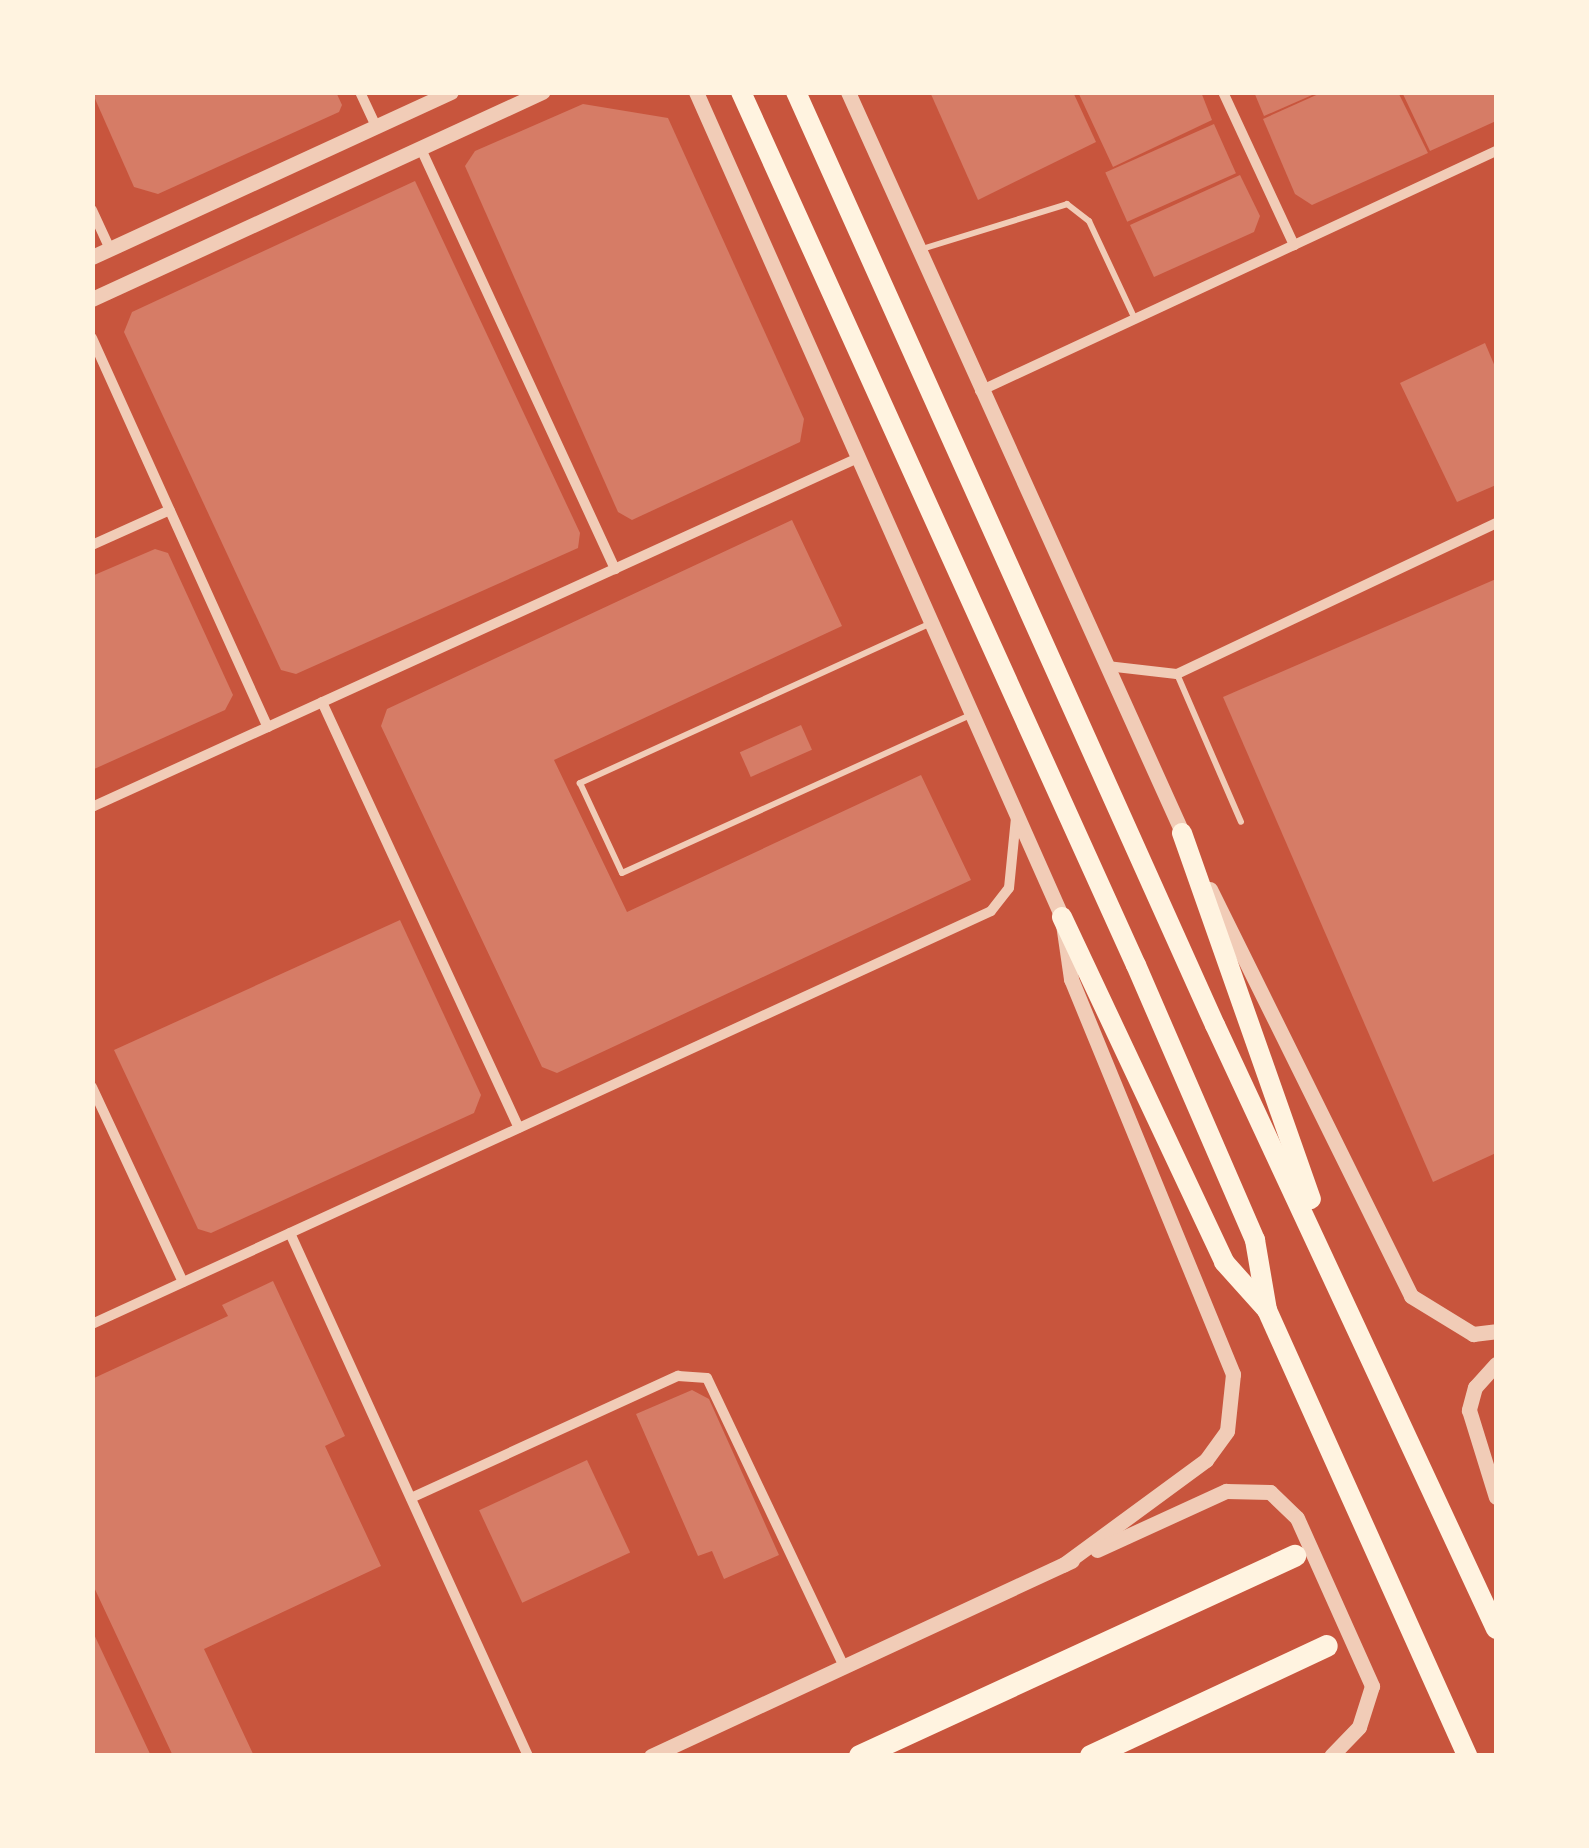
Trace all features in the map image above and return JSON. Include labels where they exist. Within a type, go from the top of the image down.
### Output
[{"type":"highway","points":[[860,1756],[1294,1556]]},
{"type":"highway","points":[[1091,1756],[1327,1646]]},
{"type":"main road","points":[[741,92],[1136,964],[1255,1240],[1267,1310],[1467,1756]]},
{"type":"main road","points":[[796,92],[1181,948],[1496,1628]]},
{"type":"main road","points":[[1182,833],[1342,1290]]},
{"type":"main road","points":[[1062,917],[1224,1262],[1267,1310]]},
{"type":"street","points":[[360,92],[376,127]]},
{"type":"street","points":[[92,257],[450,92]]},
{"type":"street","points":[[92,299],[543,92]]},
{"type":"street","points":[[696,92],[1062,917],[1071,980],[1234,1374],[1228,1431],[1206,1460],[1063,1565]]},
{"type":"street","points":[[848,92],[1182,833],[1411,1296],[1473,1334],[1496,1331]]},
{"type":"street","points":[[1223,92],[1294,245]]},
{"type":"street","points":[[421,148],[615,569]]},
{"type":"street","points":[[980,391],[1496,151]]},
{"type":"street","points":[[92,210],[110,249]]},
{"type":"street","points":[[92,338],[268,727]]},
{"type":"street","points":[[92,807],[860,457]]},
{"type":"street","points":[[92,546],[170,510]]},
{"type":"street","points":[[1106,666],[1177,674],[1496,523]]},
{"type":"street","points":[[322,702],[519,1128]]},
{"type":"street","points":[[92,1324],[991,911],[1009,888],[1016,813]]},
{"type":"street","points":[[92,1086],[182,1282]]},
{"type":"street","points":[[290,1232],[528,1756]]},
{"type":"street","points":[[1496,1364],[1475,1387],[1469,1410],[1473,1435],[1496,1497]]},
{"type":"street","points":[[411,1498],[678,1376],[707,1378],[844,1667]]},
{"type":"street","points":[[652,1756],[1226,1490],[1270,1492],[1298,1518],[1372,1686],[1358,1727],[1330,1756]]},
{"type":"lane","points":[[921,250],[1067,204],[1089,220],[1134,318]]},
{"type":"lane","points":[[934,622],[580,784],[622,874],[973,713]]},
{"type":"lane","points":[[1177,674],[1241,822]]},
{"type":"building","points":[[92,92],[336,92],[342,105],[339,112],[158,194],[134,187]]},
{"type":"building","points":[[930,92],[1073,92],[1096,142],[978,200]]},
{"type":"building","points":[[1078,92],[1201,92],[1212,120],[1113,167]]},
{"type":"building","points":[[1254,92],[1319,92],[1264,116]]},
{"type":"building","points":[[1323,92],[1398,92],[1428,153],[1312,205],[1295,194],[1263,119]]},
{"type":"building","points":[[1402,92],[1496,92],[1496,121],[1430,151]]},
{"type":"building","points":[[583,104],[668,118],[804,419],[800,442],[632,520],[618,512],[465,166],[475,151]]},
{"type":"building","points":[[1214,124],[1236,173],[1127,222],[1105,172]]},
{"type":"building","points":[[1240,175],[1260,216],[1254,232],[1154,277],[1130,225]]},
{"type":"building","points":[[415,181],[580,533],[578,548],[296,674],[281,670],[124,332],[132,312]]},
{"type":"building","points":[[1485,343],[1496,369],[1496,485],[1457,502],[1400,383]]},
{"type":"building","points":[[792,520],[842,626],[554,760],[627,912],[921,775],[971,880],[557,1073],[542,1067],[381,726],[387,709]]},
{"type":"building","points":[[155,549],[168,553],[233,695],[225,710],[92,770],[92,576]]},
{"type":"building","points":[[1496,579],[1496,1153],[1433,1182],[1223,697]]},
{"type":"building","points":[[801,725],[812,750],[751,777],[740,752]]},
{"type":"building","points":[[400,920],[481,1095],[474,1113],[211,1233],[198,1229],[114,1050]]},
{"type":"building","points":[[273,1281],[345,1436],[325,1446],[381,1566],[204,1649],[254,1756],[173,1756],[92,1583],[92,1379],[228,1316],[222,1305]]},
{"type":"building","points":[[692,1390],[709,1399],[779,1555],[724,1579],[712,1551],[698,1556],[636,1414]]},
{"type":"building","points":[[587,1460],[630,1552],[522,1603],[479,1510]]},
{"type":"building","points":[[92,1630],[151,1756],[92,1756]]}]
